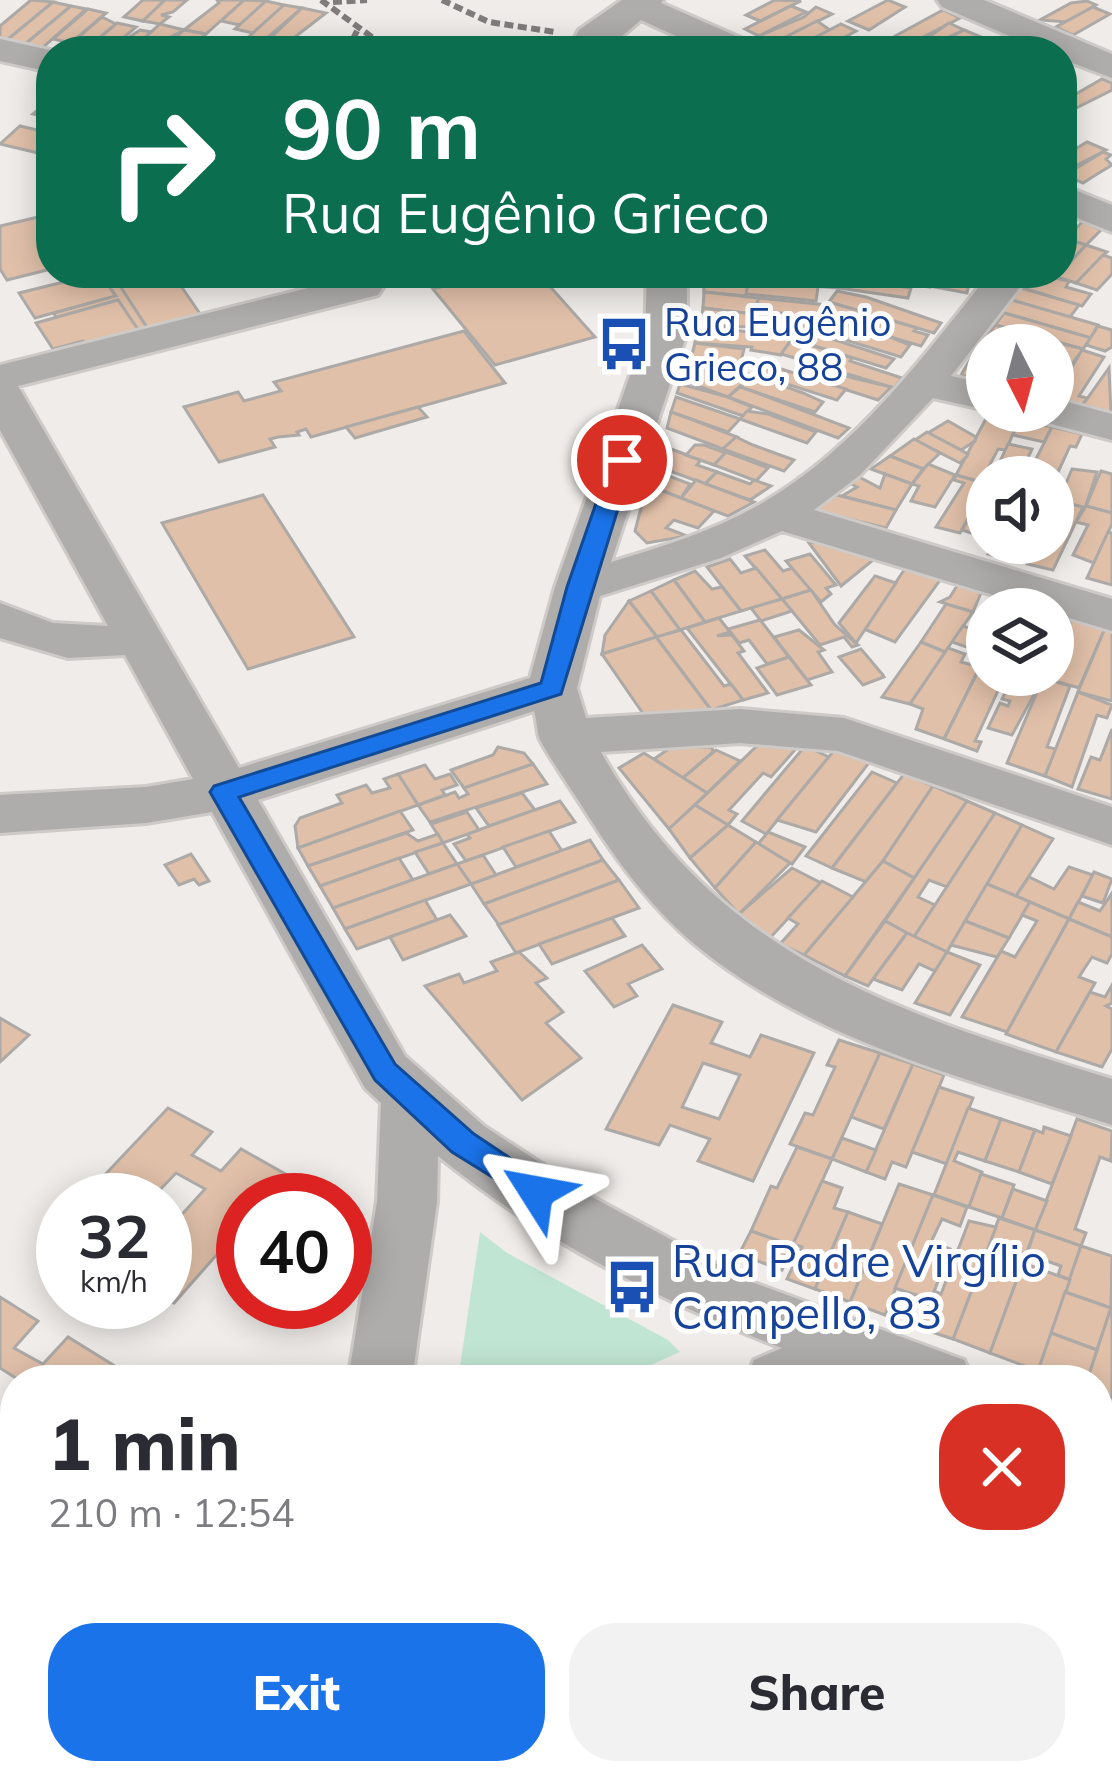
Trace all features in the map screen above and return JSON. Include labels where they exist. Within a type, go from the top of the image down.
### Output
[{"type":"street","points":[[954,0],[1038,36]]},
{"type":"street","points":[[600,36],[641,2],[709,36]]},
{"type":"street","points":[[0,50],[36,58]]},
{"type":"street","points":[[1077,53],[1112,68]]},
{"type":"street","points":[[0,379],[356,288]]},
{"type":"street","points":[[667,288],[666,333],[579,587],[558,713],[638,850],[723,938],[818,995],[934,1045],[1112,1102]]},
{"type":"street","points":[[579,587],[706,549],[777,514],[838,467],[926,384],[1000,288]]},
{"type":"street","points":[[926,384],[966,393]]},
{"type":"street","points":[[0,391],[385,1072],[463,1143],[572,1216],[724,1299],[898,1365]]},
{"type":"street","points":[[1074,417],[1112,427]]},
{"type":"street","points":[[777,514],[1112,615]]},
{"type":"street","points":[[0,620],[32,636],[64,644],[95,646],[139,637]]},
{"type":"street","points":[[0,814],[146,805],[224,792],[558,713],[808,727],[906,754],[1112,826]]},
{"type":"street","points":[[382,1365],[407,1202],[410,1095]]},
{"type":"street","points":[[811,1365],[852,1347]]},
{"type":"path","points":[[321,0],[368,0]]},
{"type":"path","points":[[442,0],[489,22],[565,34],[559,36]]},
{"type":"path","points":[[330,2],[368,36]]},
{"type":"path","points":[[354,36],[359,27]]},
{"type":"green space","points":[[480,1232],[507,1253],[668,1340],[680,1352],[651,1365],[460,1365]]},
{"type":"building","points":[[31,0],[53,2],[6,41],[0,40],[0,26]]},
{"type":"building","points":[[143,0],[165,0],[143,21],[124,17]]},
{"type":"building","points":[[165,0],[187,0],[161,15],[169,17],[160,24],[143,21]]},
{"type":"building","points":[[217,0],[244,0],[206,34],[184,30]]},
{"type":"building","points":[[244,0],[266,1],[240,25],[221,21]]},
{"type":"building","points":[[775,0],[801,1],[760,21],[746,15]]},
{"type":"building","points":[[888,0],[905,7],[869,30],[848,21]]},
{"type":"building","points":[[266,1],[284,5],[253,33],[235,29]]},
{"type":"building","points":[[53,2],[71,6],[24,45],[6,41]]},
{"type":"building","points":[[1071,3],[1096,5],[1067,22],[1040,20]]},
{"type":"building","points":[[284,5],[302,8],[269,36],[250,36]]},
{"type":"building","points":[[71,6],[86,9],[56,36],[36,36],[36,48],[24,45]]},
{"type":"building","points":[[791,6],[806,12],[759,36],[745,29]]},
{"type":"building","points":[[816,7],[832,14],[788,36],[759,36]]},
{"type":"building","points":[[1093,7],[1110,14],[1073,35],[1056,27]]},
{"type":"building","points":[[302,8],[326,13],[296,36],[273,36]]},
{"type":"building","points":[[88,9],[106,13],[79,36],[56,36]]},
{"type":"building","points":[[943,10],[960,18],[925,36],[895,36]]},
{"type":"building","points":[[102,17],[116,24],[102,36],[80,36]]},
{"type":"building","points":[[817,21],[830,30],[818,36],[788,36]]},
{"type":"building","points":[[117,23],[136,27],[126,36],[102,36]]},
{"type":"building","points":[[949,23],[964,30],[951,36],[930,36]]},
{"type":"building","points":[[160,24],[184,30],[172,36],[146,36]]},
{"type":"building","points":[[841,24],[856,31],[847,36],[818,36]]},
{"type":"building","points":[[184,30],[206,34],[204,36],[177,36]]},
{"type":"building","points":[[1102,79],[1112,83],[1112,90],[1077,108],[1077,93]]},
{"type":"building","points":[[20,126],[36,130],[36,152],[0,144]]},
{"type":"building","points":[[1087,142],[1106,150],[1077,165],[1077,148]]},
{"type":"building","points":[[1103,152],[1111,155],[1106,159],[1112,165],[1083,183],[1077,180],[1077,168]]},
{"type":"building","points":[[36,218],[36,273],[7,280],[0,269],[0,226]]},
{"type":"building","points":[[1083,221],[1101,230],[1086,245],[1077,242],[1077,227]]},
{"type":"building","points":[[1086,245],[1107,252],[1077,282],[1077,255]]},
{"type":"building","points":[[1103,255],[1112,258],[1112,274],[1097,290],[1077,282]]},
{"type":"building","points":[[39,288],[110,288],[116,296],[35,318],[19,293]]},
{"type":"building","points":[[110,288],[121,288],[149,331],[140,333],[118,300],[56,318],[54,313],[116,296]]},
{"type":"building","points":[[121,288],[182,288],[203,318],[150,332]]},
{"type":"building","points":[[551,288],[595,337],[495,365],[433,289]]},
{"type":"building","points":[[704,288],[748,288],[746,296],[704,292]]},
{"type":"building","points":[[747,288],[818,288],[816,301],[746,294]]},
{"type":"building","points":[[839,288],[911,288],[908,298]]},
{"type":"building","points":[[1021,288],[1079,305],[1070,317],[1008,299]]},
{"type":"building","points":[[1022,288],[1070,288],[1091,294],[1082,306]]},
{"type":"building","points":[[837,291],[941,323],[934,333],[829,302]]},
{"type":"building","points":[[704,292],[759,298],[754,314],[703,308]]},
{"type":"building","points":[[759,298],[827,305],[818,321],[754,310]]},
{"type":"building","points":[[1008,299],[1098,325],[1091,338],[1074,333],[1074,324],[1043,324],[998,311]]},
{"type":"building","points":[[118,300],[141,334],[88,349],[83,341],[53,349],[36,323]]},
{"type":"building","points":[[829,302],[928,335],[921,346],[820,316]]},
{"type":"building","points":[[703,308],[816,321],[804,338],[757,333],[758,327],[700,326]]},
{"type":"building","points":[[1004,313],[1042,324],[996,324]]},
{"type":"building","points":[[830,320],[910,345],[901,357],[819,332]]},
{"type":"building","points":[[700,326],[794,337],[781,355],[752,347],[695,343]]},
{"type":"building","points":[[1098,326],[1112,330],[1112,347],[1105,351],[1086,345]]},
{"type":"building","points":[[810,330],[894,359],[886,368],[792,339],[804,338]]},
{"type":"building","points":[[464,331],[505,383],[311,437],[306,429],[299,435],[270,439],[275,447],[219,462],[184,407],[238,392],[244,401],[281,391],[274,382]]},
{"type":"building","points":[[1074,333],[1091,338],[1083,349],[1074,347]]},
{"type":"building","points":[[792,339],[902,378],[894,388],[781,354]]},
{"type":"building","points":[[695,343],[744,349],[738,372],[689,366]]},
{"type":"building","points":[[1082,350],[1104,357],[1079,396],[1087,398],[1082,406],[1074,404],[1074,364]]},
{"type":"building","points":[[810,364],[891,387],[878,400],[800,375]]},
{"type":"building","points":[[767,365],[846,389],[837,400],[755,374]]},
{"type":"building","points":[[689,366],[753,375],[728,397],[682,380]]},
{"type":"building","points":[[1109,368],[1111,414],[1082,406]]},
{"type":"building","points":[[753,375],[823,402],[815,412],[740,387]]},
{"type":"building","points":[[680,384],[752,407],[743,416],[677,393]]},
{"type":"building","points":[[740,387],[849,428],[838,438],[728,397]]},
{"type":"building","points":[[676,397],[740,419],[728,432],[671,412]]},
{"type":"building","points":[[418,407],[427,417],[355,438],[346,427]]},
{"type":"building","points":[[747,411],[816,432],[807,443],[740,419]]},
{"type":"building","points":[[671,412],[737,437],[723,449],[667,428]]},
{"type":"building","points":[[948,421],[976,437],[961,450],[928,433]]},
{"type":"building","points":[[927,432],[968,454],[960,463],[915,440]]},
{"type":"building","points":[[979,432],[1014,432],[1006,450],[998,449],[994,456],[966,456]]},
{"type":"building","points":[[1014,432],[1049,432],[1044,442]]},
{"type":"building","points":[[1050,432],[1082,434],[1065,456],[1038,456]]},
{"type":"building","points":[[736,437],[794,460],[784,471],[723,449]]},
{"type":"building","points":[[914,439],[940,453],[923,469],[890,456]]},
{"type":"building","points":[[1008,444],[1032,449],[1029,456],[1003,456]]},
{"type":"building","points":[[660,445],[701,460],[697,465],[717,472],[705,484],[654,465]]},
{"type":"building","points":[[695,445],[726,453],[714,465],[686,455]]},
{"type":"building","points":[[726,452],[768,468],[756,481],[714,465]]},
{"type":"building","points":[[890,456],[923,469],[912,484],[871,469]]},
{"type":"building","points":[[966,456],[966,478],[956,475]]},
{"type":"building","points":[[928,464],[955,475],[935,507],[911,501],[919,486],[912,484]]},
{"type":"building","points":[[1074,469],[1097,472],[1085,508],[1074,505]]},
{"type":"building","points":[[653,470],[690,484],[681,498],[647,485]]},
{"type":"building","points":[[1101,471],[1112,474],[1112,513],[1086,506]]},
{"type":"building","points":[[717,472],[771,486],[750,500],[705,484]]},
{"type":"building","points":[[885,474],[912,484],[896,510],[842,496],[857,487],[849,483],[859,477],[880,488]]},
{"type":"building","points":[[956,475],[966,478],[966,522],[960,533],[936,527],[964,483],[954,480]]},
{"type":"building","points":[[696,480],[754,502],[728,516],[681,498]]},
{"type":"building","points":[[647,485],[714,511],[698,528],[674,520],[666,528],[687,536],[647,543],[635,531]]},
{"type":"building","points":[[833,494],[896,510],[886,528],[812,510]]},
{"type":"building","points":[[263,495],[354,637],[248,669],[162,523]]},
{"type":"building","points":[[1074,505],[1083,507],[1074,526]]},
{"type":"building","points":[[1086,506],[1112,513],[1112,524],[1094,563],[1074,555],[1088,525],[1076,522]]},
{"type":"building","points":[[1108,532],[1112,533],[1112,585],[1087,578]]},
{"type":"building","points":[[809,543],[878,556],[841,586]]},
{"type":"building","points":[[765,550],[783,571],[793,568],[811,590],[782,599],[745,556]]},
{"type":"building","points":[[810,554],[836,585],[826,588],[831,594],[821,602],[786,561]]},
{"type":"building","points":[[730,559],[741,573],[756,568],[782,599],[741,611],[707,567]]},
{"type":"building","points":[[909,563],[946,572],[895,642],[864,629]]},
{"type":"building","points":[[695,571],[712,589],[722,587],[741,611],[705,622],[674,580]]},
{"type":"building","points":[[875,576],[896,583],[856,643],[839,623]]},
{"type":"building","points":[[963,576],[986,581],[983,588],[966,588],[966,610],[940,602],[950,597]]},
{"type":"building","points":[[674,580],[705,622],[680,630],[651,591]]},
{"type":"building","points":[[811,590],[835,625],[858,645],[852,647],[844,637],[820,645],[782,599]]},
{"type":"building","points":[[651,591],[680,630],[657,637],[629,601]]},
{"type":"building","points":[[782,599],[792,611],[761,621],[751,608]]},
{"type":"building","points":[[629,601],[657,637],[602,654],[605,635]]},
{"type":"building","points":[[946,604],[966,610],[966,622],[945,652],[921,642]]},
{"type":"building","points":[[1077,609],[1109,619],[1079,688],[1074,687]]},
{"type":"building","points":[[719,618],[730,632],[717,636],[732,635],[744,651],[738,653],[768,693],[743,700],[687,628]]},
{"type":"building","points":[[1109,619],[1112,621],[1112,701],[1078,692]]},
{"type":"building","points":[[760,620],[789,657],[767,664],[749,640],[739,643],[728,629]]},
{"type":"building","points":[[963,626],[966,627],[966,647],[952,642]]},
{"type":"building","points":[[681,630],[724,686],[731,684],[743,700],[711,710],[656,637]]},
{"type":"building","points":[[799,630],[824,650],[818,652],[832,672],[807,680],[774,637]]},
{"type":"building","points":[[656,637],[711,710],[644,715],[602,654]]},
{"type":"building","points":[[921,642],[945,652],[910,704],[882,697]]},
{"type":"building","points":[[948,648],[965,654],[961,662],[966,663],[966,695],[944,739],[916,729],[923,709],[910,704]]},
{"type":"building","points":[[861,649],[884,677],[863,685],[839,657]]},
{"type":"building","points":[[789,657],[811,685],[777,695],[757,668]]},
{"type":"building","points":[[1078,692],[1112,705],[1107,718],[1097,715],[1072,787],[1045,776]]},
{"type":"building","points":[[966,695],[996,696],[975,741],[981,742],[977,751],[944,739]]},
{"type":"building","points":[[1033,696],[1012,735],[988,728],[1000,703],[1008,706],[1010,701],[1002,699]]},
{"type":"building","points":[[1035,696],[1066,696],[1047,747],[1056,749],[1045,776],[1007,763]]},
{"type":"building","points":[[1112,729],[1112,799],[1078,789],[1091,757],[1100,760]]},
{"type":"building","points":[[801,743],[771,777],[763,773],[729,810],[737,814],[728,825],[695,805],[758,745]]},
{"type":"building","points":[[805,746],[829,757],[766,834],[742,821]]},
{"type":"building","points":[[498,747],[524,753],[533,764],[464,788],[451,770],[493,755]]},
{"type":"building","points":[[712,747],[713,752],[683,778],[654,759],[670,748]]},
{"type":"building","points":[[837,747],[871,760],[816,832],[777,820]]},
{"type":"building","points":[[716,750],[740,761],[707,793],[683,778]]},
{"type":"building","points":[[644,753],[707,793],[669,829],[619,768]]},
{"type":"building","points":[[533,764],[547,784],[430,822],[418,805],[455,792],[459,798],[468,794],[464,788]]},
{"type":"building","points":[[425,765],[435,779],[450,774],[457,785],[418,805],[398,774]]},
{"type":"building","points":[[872,772],[897,783],[832,868],[806,856]]},
{"type":"building","points":[[398,774],[418,805],[298,848],[295,826],[300,818],[342,803],[337,795],[366,785],[372,793],[390,788],[384,779]]},
{"type":"building","points":[[904,774],[933,786],[883,861],[866,882],[832,868]]},
{"type":"building","points":[[933,786],[967,801],[914,878],[883,861]]},
{"type":"building","points":[[522,793],[535,810],[489,826],[476,808]]},
{"type":"building","points":[[560,801],[575,822],[466,861],[454,844],[470,838],[467,834]]},
{"type":"building","points":[[967,801],[995,813],[947,887],[929,880],[918,897],[935,905],[914,937],[885,921]]},
{"type":"building","points":[[695,805],[728,825],[690,858],[669,829]]},
{"type":"building","points":[[400,811],[413,830],[308,866],[298,848]]},
{"type":"building","points":[[467,812],[479,830],[443,843],[431,824]]},
{"type":"building","points":[[995,813],[1022,825],[947,952],[914,937]]},
{"type":"building","points":[[728,825],[756,842],[715,888],[690,858]]},
{"type":"building","points":[[1022,825],[1053,839],[1016,896],[987,884]]},
{"type":"building","points":[[549,831],[562,851],[516,867],[503,847]]},
{"type":"building","points":[[768,832],[805,847],[792,864],[758,844]]},
{"type":"building","points":[[406,833],[418,841],[438,834],[443,843],[320,886],[308,866]]},
{"type":"building","points":[[590,840],[603,860],[484,904],[471,884]]},
{"type":"building","points":[[756,842],[790,863],[739,914],[715,888]]},
{"type":"building","points":[[443,843],[457,864],[429,874],[415,852]]},
{"type":"building","points":[[191,854],[209,881],[199,885],[194,879],[179,885],[165,865]]},
{"type":"building","points":[[483,855],[496,875],[471,884],[457,864]]},
{"type":"building","points":[[399,858],[413,880],[333,908],[320,886]]},
{"type":"building","points":[[603,860],[619,880],[499,925],[484,904]]},
{"type":"building","points":[[883,861],[914,878],[845,976],[804,955]]},
{"type":"building","points":[[457,864],[471,884],[345,929],[333,908]]},
{"type":"building","points":[[1069,867],[1093,875],[1069,919],[1016,896],[1029,877],[1054,889]]},
{"type":"building","points":[[792,868],[821,883],[769,939],[739,914]]},
{"type":"building","points":[[1094,872],[1112,879],[1103,903],[1082,896]]},
{"type":"building","points":[[619,880],[639,908],[516,953],[498,925]]},
{"type":"building","points":[[822,881],[853,897],[804,955],[780,944],[798,924],[788,918]]},
{"type":"building","points":[[987,884],[1030,902],[1009,938],[965,921]]},
{"type":"building","points":[[1112,893],[1112,937],[1069,919],[1078,902],[1100,911]]},
{"type":"building","points":[[425,900],[437,920],[357,949],[345,929]]},
{"type":"building","points":[[1030,902],[1069,919],[1007,1032],[962,1017],[1001,951],[1015,957],[1037,921],[1022,915]]},
{"type":"building","points":[[450,915],[466,936],[403,960],[390,937]]},
{"type":"building","points":[[612,918],[625,936],[552,964],[539,944]]},
{"type":"building","points":[[1069,919],[1112,937],[1112,954],[1107,963],[1092,957],[1079,977],[1095,983],[1056,1052],[1006,1034]]},
{"type":"building","points":[[885,921],[907,933],[868,986],[845,976]]},
{"type":"building","points":[[965,921],[1009,938],[997,957],[951,945]]},
{"type":"building","points":[[907,933],[947,952],[935,971],[919,964],[902,990],[873,979]]},
{"type":"building","points":[[642,945],[662,969],[628,984],[637,996],[614,1007],[585,971]]},
{"type":"building","points":[[519,952],[547,978],[536,983],[563,1012],[546,1023],[581,1058],[522,1100],[425,986],[459,974],[464,983],[497,971],[491,962]]},
{"type":"building","points":[[947,952],[980,965],[950,1015],[915,1003]]},
{"type":"building","points":[[1112,985],[1112,1003],[1106,1006],[1112,1009],[1112,1049],[1102,1067],[1056,1052],[1090,992],[1105,997]]},
{"type":"building","points":[[673,1005],[722,1022],[711,1043],[750,1057],[761,1035],[814,1053],[753,1181],[698,1161],[710,1139],[670,1125],[659,1145],[606,1129]],"holes":[[[703,1063],[740,1075],[719,1119],[682,1107]]]},
{"type":"building","points":[[0,1018],[29,1035],[0,1062]]},
{"type":"building","points":[[839,1040],[880,1053],[832,1159],[790,1144],[805,1113],[813,1115],[835,1067],[827,1065]]},
{"type":"building","points":[[880,1053],[913,1064],[884,1129],[851,1117]]},
{"type":"building","points":[[913,1064],[944,1075],[906,1167],[892,1162],[885,1179],[866,1172]]},
{"type":"building","points":[[939,1087],[973,1098],[947,1164],[912,1152]]},
{"type":"building","points":[[168,1108],[212,1132],[192,1155],[221,1171],[241,1149],[283,1173],[216,1173],[216,1256],[192,1283],[192,1203],[205,1189],[192,1182],[192,1173],[107,1173]]},
{"type":"building","points":[[968,1108],[1001,1119],[985,1161],[958,1152],[954,1161],[982,1172],[969,1207],[934,1195]]},
{"type":"building","points":[[1001,1119],[1035,1130],[1019,1172],[985,1161]]},
{"type":"building","points":[[1077,1119],[1112,1131],[1111,1161],[1100,1157],[1075,1229],[1086,1233],[1081,1246],[1035,1230]]},
{"type":"building","points":[[1044,1127],[1071,1136],[1052,1184],[1019,1172],[1035,1130],[1043,1133]]},
{"type":"building","points":[[842,1138],[876,1150],[866,1172],[832,1159]]},
{"type":"building","points":[[797,1147],[832,1159],[793,1246],[751,1231],[771,1186],[777,1188]]},
{"type":"building","points":[[981,1174],[1014,1185],[1002,1218],[969,1207]]},
{"type":"building","points":[[822,1181],[842,1188],[834,1208],[848,1212],[815,1289],[787,1279],[802,1247],[793,1244]]},
{"type":"building","points":[[899,1184],[933,1195],[885,1315],[850,1302]]},
{"type":"building","points":[[1013,1189],[1047,1201],[1035,1230],[1002,1218]]},
{"type":"building","points":[[933,1195],[967,1207],[960,1226],[942,1219],[931,1242],[950,1249],[931,1300],[895,1288]]},
{"type":"building","points":[[848,1212],[882,1224],[850,1302],[815,1289]]},
{"type":"building","points":[[999,1218],[1035,1230],[990,1353],[953,1339]]},
{"type":"building","points":[[969,1221],[996,1227],[953,1339],[920,1328],[934,1291],[941,1294]]},
{"type":"building","points":[[1035,1230],[1081,1246],[1070,1280],[1058,1275],[1061,1266],[1027,1254]]},
{"type":"building","points":[[751,1231],[793,1246],[782,1270],[739,1254]]},
{"type":"building","points":[[1081,1246],[1112,1256],[1111,1308],[1065,1292]]},
{"type":"building","points":[[1023,1263],[1070,1280],[1040,1365],[1022,1365],[990,1353]]},
{"type":"building","points":[[1065,1292],[1111,1308],[1097,1350],[1051,1333]]},
{"type":"building","points":[[0,1297],[36,1320],[14,1348],[43,1364],[68,1337],[113,1365],[0,1365]]},
{"type":"building","points":[[1112,1305],[1112,1365],[1092,1365]]},
{"type":"building","points":[[1051,1333],[1097,1350],[1092,1365],[1040,1365]]},
{"type":"place","name":"Rua Eugênio Grieco, 88","points":[[624,344]]},
{"type":"place","name":"Rua Padre Virgílio Campello, 83","points":[[632,1287]]},
{"type":"route","points":[[536,1192],[463,1143],[385,1072],[224,792],[552,688],[579,587],[622,460]]}]
